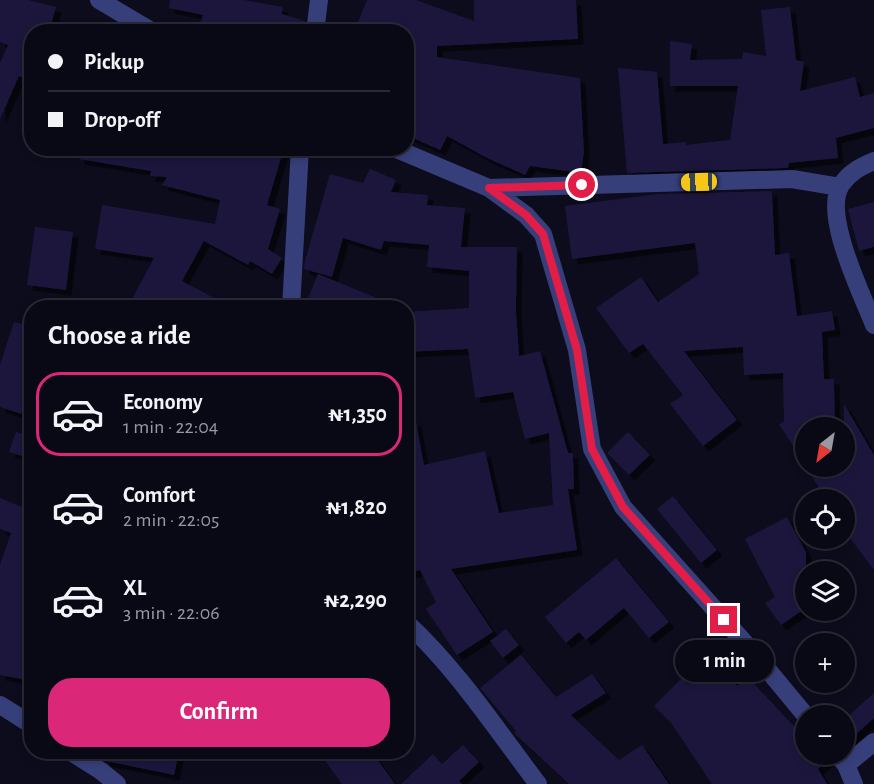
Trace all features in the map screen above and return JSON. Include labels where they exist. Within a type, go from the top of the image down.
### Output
[{"type":"street","points":[[99,0],[140,24]]},
{"type":"street","points":[[316,24],[319,0]]},
{"type":"street","points":[[291,300],[300,156]]},
{"type":"street","points":[[413,156],[489,188],[526,215],[543,234],[577,350],[592,449],[623,507],[753,652],[797,705]]},
{"type":"street","points":[[874,161],[854,170],[840,187],[835,213],[843,247],[874,325]]},
{"type":"street","points":[[489,188],[792,179],[840,187]]},
{"type":"street","points":[[414,629],[456,676],[538,784]]},
{"type":"street","points":[[0,705],[24,720]]},
{"type":"street","points":[[855,753],[874,742]]},
{"type":"street","points":[[82,759],[117,784]]},
{"type":"street","points":[[844,765],[854,784]]},
{"type":"building","points":[[0,0],[28,0],[56,7],[51,24],[24,24],[24,78],[19,76],[0,119],[0,63],[8,45],[0,42]]},
{"type":"building","points":[[170,0],[244,0],[283,7],[282,14],[305,21],[305,24],[200,24],[203,15],[169,8]]},
{"type":"building","points":[[367,0],[416,0],[474,21],[474,0],[576,0],[578,39],[437,46],[437,57],[580,78],[584,152],[581,173],[530,166],[525,175],[447,136],[440,150],[414,139],[414,24],[357,24]]},
{"type":"building","points":[[790,7],[796,60],[804,62],[800,91],[855,77],[860,97],[874,93],[874,128],[836,138],[838,158],[789,163],[788,168],[627,173],[618,68],[657,72],[663,144],[686,142],[686,145],[730,140],[738,86],[670,86],[670,41],[692,44],[690,60],[742,59],[743,52],[766,56],[761,10]]},
{"type":"building","points":[[79,156],[282,156],[267,205],[280,209],[268,249],[282,258],[272,274],[250,261],[248,265],[204,241],[182,281],[218,300],[131,300],[154,258],[95,249],[102,205],[215,224],[220,200],[162,185],[167,177],[150,176],[151,171],[79,159]]},
{"type":"building","points":[[370,169],[396,180],[391,192],[428,195],[427,205],[465,208],[461,247],[517,247],[516,310],[519,356],[540,351],[568,453],[573,453],[574,489],[568,489],[577,550],[451,569],[493,632],[457,655],[426,609],[436,602],[420,570],[414,572],[414,421],[416,421],[424,465],[485,451],[499,513],[553,505],[549,433],[525,439],[513,392],[475,398],[468,349],[414,352],[414,311],[469,308],[469,271],[427,267],[429,245],[384,241],[381,250],[343,238],[332,277],[304,269],[330,174],[363,183]]},
{"type":"building","points":[[772,191],[775,255],[789,253],[797,316],[832,311],[835,330],[822,332],[824,379],[834,379],[835,417],[795,417],[795,449],[779,424],[784,422],[783,373],[744,375],[743,347],[684,351],[737,420],[703,446],[670,404],[683,395],[643,344],[629,353],[596,308],[641,277],[658,302],[699,274],[695,243],[572,259],[565,206],[658,194]]},
{"type":"building","points":[[874,202],[874,247],[859,251],[848,209]]},
{"type":"building","points":[[35,227],[73,232],[66,290],[27,285]]},
{"type":"building","points":[[318,274],[382,300],[307,300]]},
{"type":"building","points":[[14,322],[24,325],[24,406],[21,414],[0,407],[0,365]]},
{"type":"building","points":[[844,404],[852,417],[844,417]]},
{"type":"building","points":[[855,423],[874,455],[874,570],[855,545],[855,489],[820,489],[812,477],[855,477]]},
{"type":"building","points":[[16,432],[24,434],[24,457],[9,452]]},
{"type":"building","points":[[628,432],[650,455],[629,475],[607,453]]},
{"type":"building","points":[[673,496],[717,550],[701,563],[657,509]]},
{"type":"building","points":[[0,498],[24,508],[24,680],[0,675],[0,565],[11,533],[0,529]]},
{"type":"building","points":[[787,517],[795,532],[795,549],[804,549],[806,552],[806,561],[795,561],[795,615],[781,625],[765,603],[775,597],[745,539]]},
{"type":"building","points":[[616,558],[669,622],[649,638],[624,608],[586,640],[579,632],[566,643],[545,617]]},
{"type":"building","points":[[506,629],[519,645],[503,658],[490,641]]},
{"type":"building","points":[[521,655],[556,697],[592,674],[606,693],[571,715],[619,760],[642,745],[669,784],[569,784],[514,733],[516,731],[480,688]]},
{"type":"building","points":[[725,664],[737,686],[747,676],[795,727],[795,765],[822,765],[818,769],[827,784],[712,784],[672,724],[654,706],[682,678],[688,684]]},
{"type":"building","points":[[874,693],[874,718],[855,735],[855,710]]},
{"type":"building","points":[[463,745],[479,762],[459,781],[462,784],[401,784],[433,754],[442,764]]},
{"type":"building","points":[[104,759],[177,759],[174,775]]},
{"type":"building","points":[[324,759],[377,759],[395,784],[342,784]]},
{"type":"route","points":[[582,185],[489,188],[526,215],[543,234],[577,350],[592,449],[623,507],[724,620]]}]
